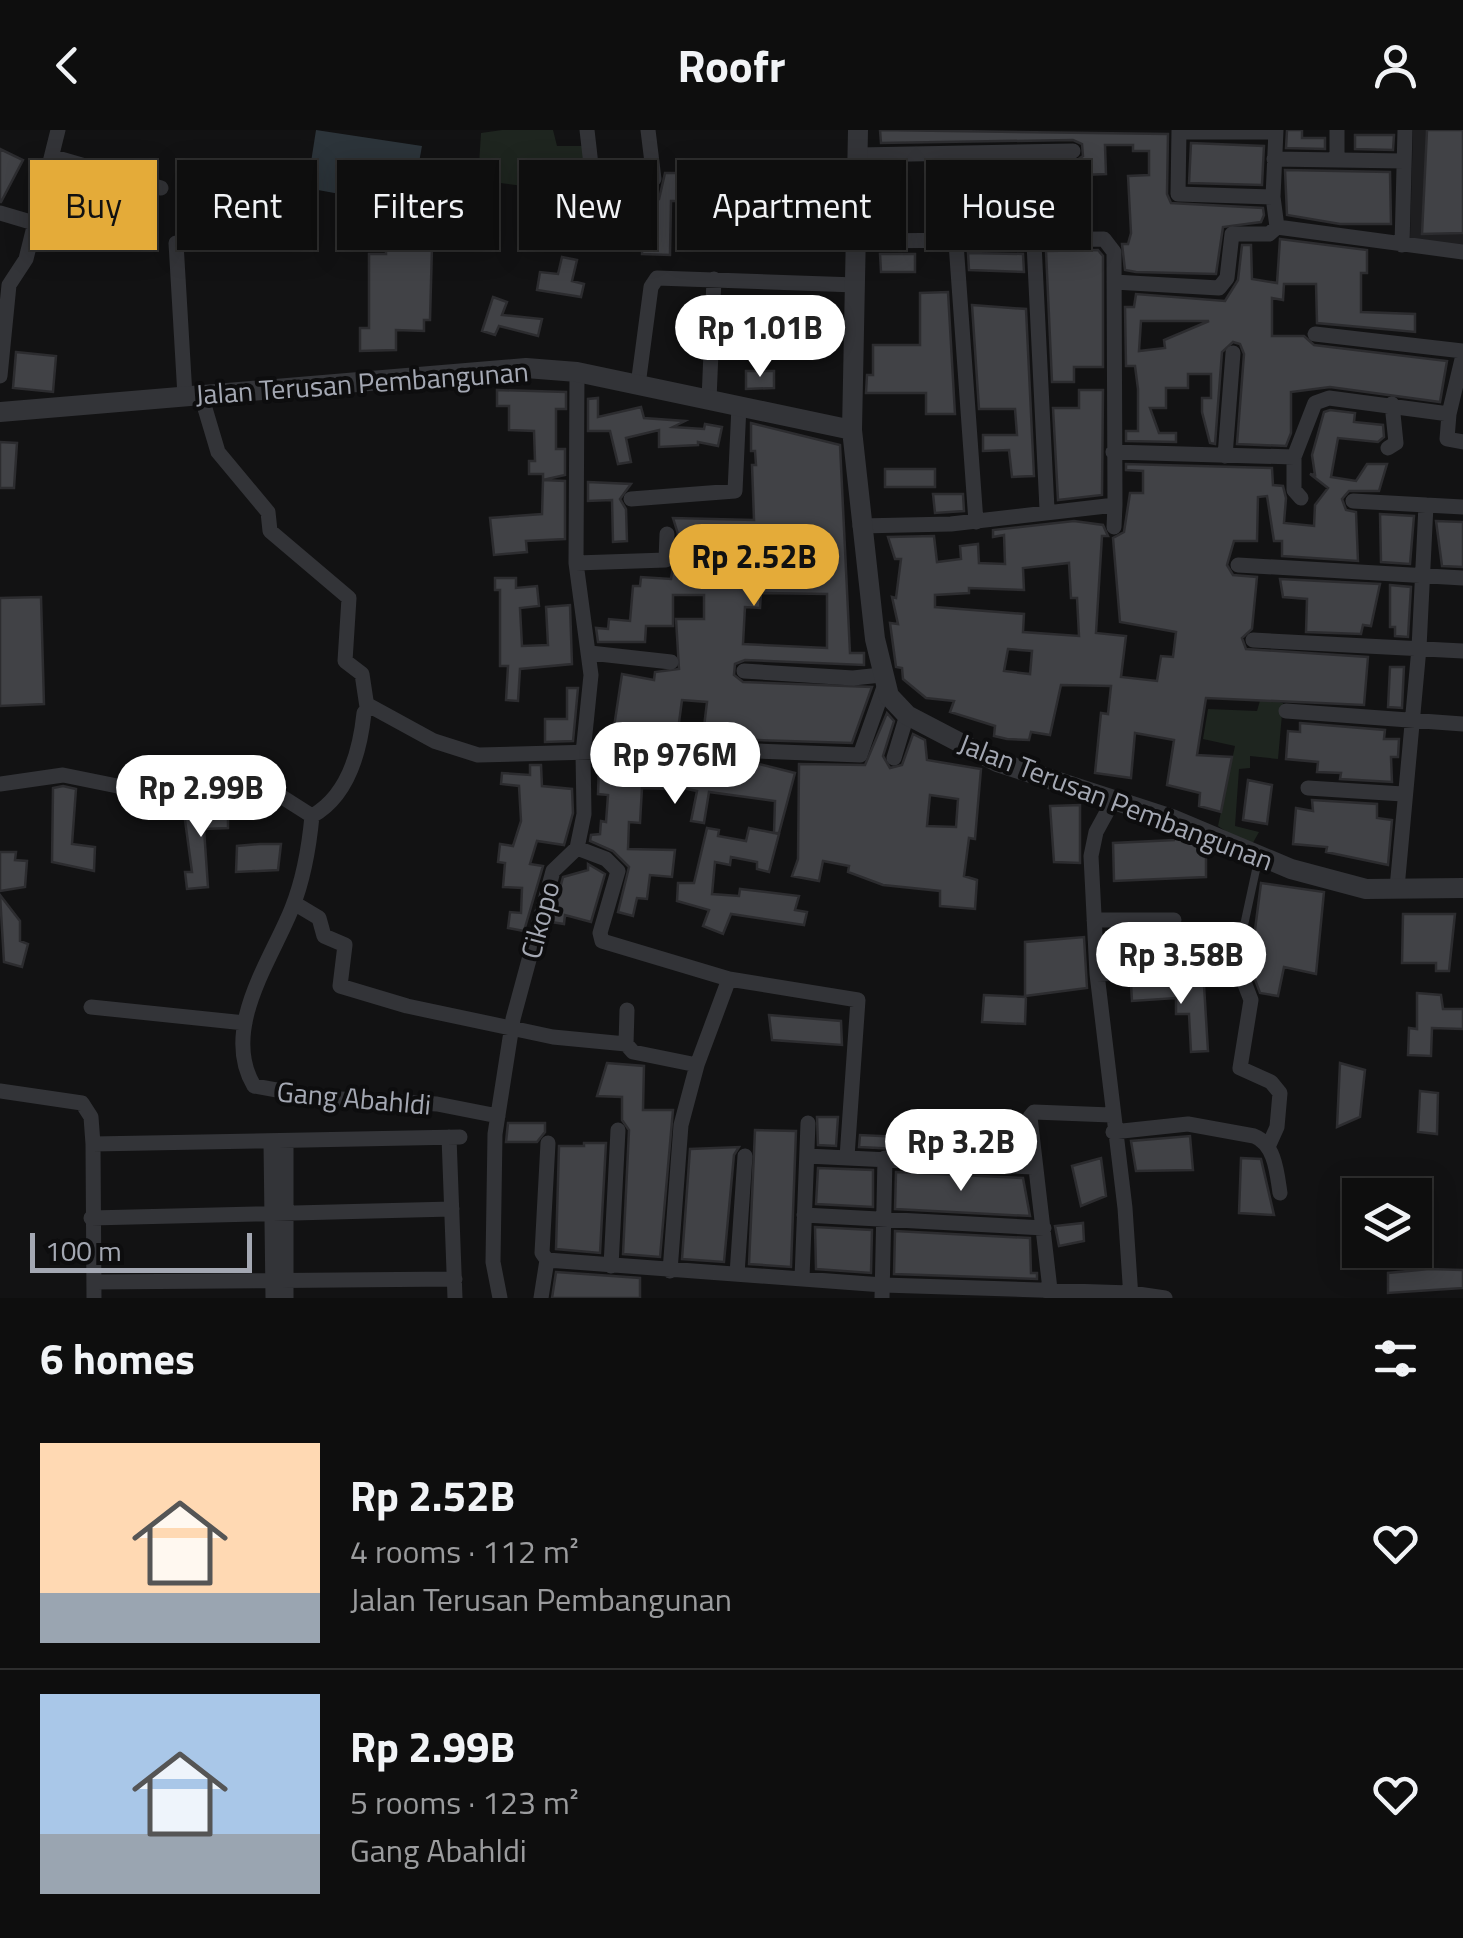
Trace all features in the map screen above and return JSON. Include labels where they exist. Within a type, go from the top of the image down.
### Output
[{"type":"street","points":[[53,160],[58,130]]},
{"type":"street","points":[[587,130],[591,160]]},
{"type":"street","points":[[648,130],[652,160]]},
{"type":"street","points":[[858,130],[858,160]]},
{"type":"street","points":[[1337,160],[1338,130]]},
{"type":"street","points":[[1402,245],[1405,130]]},
{"type":"street","points":[[1272,197],[1177,194],[1179,131],[1276,131],[1272,197],[1277,227]]},
{"type":"street","points":[[858,155],[1073,151]]},
{"type":"street","points":[[54,157],[161,188]]},
{"type":"street","points":[[1274,160],[1404,161]]},
{"type":"street","points":[[0,213],[30,219]]},
{"type":"street","points":[[1114,282],[1219,288],[1227,278],[1232,234],[1269,234],[1277,227],[1463,252]]},
{"type":"street","points":[[0,376],[4,284],[26,258],[30,241]]},
{"type":"street","points":[[1091,241],[1108,241],[1114,252],[1114,527]]},
{"type":"street","points":[[0,784],[64,775],[142,791],[219,797],[279,794],[312,816],[332,800],[353,767],[367,708],[362,674],[346,662],[349,598],[270,531],[268,512],[218,452],[193,396],[176,244]]},
{"type":"street","points":[[367,708],[375,706],[434,741],[478,754],[704,749],[860,755],[882,681],[860,526],[852,430],[858,250]]},
{"type":"street","points":[[957,250],[976,522]]},
{"type":"street","points":[[1034,250],[1047,509]]},
{"type":"street","points":[[709,400],[714,279]]},
{"type":"street","points":[[638,385],[652,281],[856,284]]},
{"type":"street","points":[[1315,334],[1463,353],[1447,439],[1463,442]]},
{"type":"street","points":[[1226,456],[1233,353]]},
{"type":"street","name":"Jalan Terusan Pembangunan","points":[[0,412],[526,368],[577,372],[852,430]]},
{"type":"street","name":"Cikopo","points":[[500,1298],[493,1262],[498,1116],[512,1026],[553,871],[577,848],[584,814],[583,754],[590,652],[576,563],[577,372]]},
{"type":"street","points":[[1301,498],[1294,490],[1294,457],[1312,407],[1321,399],[1392,404],[1449,414]]},
{"type":"street","points":[[1388,448],[1396,443],[1392,404]]},
{"type":"street","points":[[631,499],[735,491],[740,406]]},
{"type":"street","points":[[1113,452],[1294,457]]},
{"type":"street","points":[[1353,501],[1463,508]]},
{"type":"street","points":[[860,526],[976,522],[1047,509],[1115,505]]},
{"type":"street","points":[[1397,888],[1419,648],[1426,505]]},
{"type":"street","points":[[576,563],[666,560],[667,534]]},
{"type":"street","points":[[1238,565],[1463,578]]},
{"type":"street","points":[[1253,640],[1463,650]]},
{"type":"street","points":[[590,652],[671,662]]},
{"type":"street","points":[[744,671],[882,681]]},
{"type":"street","name":"Jalan Terusan Pembangunan","points":[[882,681],[907,715],[998,762],[1114,799],[1337,884],[1463,888]]},
{"type":"street","points":[[1286,711],[1463,724]]},
{"type":"street","points":[[894,758],[907,715]]},
{"type":"street","points":[[1308,788],[1403,794]]},
{"type":"street","points":[[1114,799],[1096,832],[1091,856],[1098,974],[1131,1295]]},
{"type":"street","name":"Gang Abahldi","points":[[312,816],[294,903],[259,977],[245,1023],[250,1078],[265,1091],[437,1104],[498,1116]]},
{"type":"street","points":[[577,848],[606,858],[618,871],[600,932],[602,940],[729,979],[858,1000],[847,1157]]},
{"type":"street","points":[[294,903],[319,918],[324,936],[344,945],[340,986],[407,1006],[576,1042],[626,1044],[640,1055],[698,1065]]},
{"type":"street","points":[[1094,920],[1174,920]]},
{"type":"street","points":[[1098,974],[1239,969],[1250,1000],[1240,1068],[1272,1082],[1280,1093],[1276,1127],[1268,1146],[1280,1192]]},
{"type":"street","points":[[670,1271],[682,1126],[698,1065],[729,979]]},
{"type":"street","points":[[91,1007],[245,1023]]},
{"type":"street","points":[[626,1044],[628,1010]]},
{"type":"street","points":[[0,1092],[82,1103],[91,1116],[94,1290],[279,1290],[455,1279]]},
{"type":"street","points":[[1051,1296],[1033,1167],[1030,1121],[1034,1112],[1112,1124],[1188,1124],[1254,1136],[1268,1146]]},
{"type":"street","points":[[808,1123],[804,1215],[810,1279],[818,1298]]},
{"type":"street","points":[[611,1266],[618,1130]]},
{"type":"street","points":[[93,1144],[454,1137],[455,1298]]},
{"type":"street","points":[[279,1143],[279,1290]]},
{"type":"street","points":[[542,1298],[547,1260],[542,1253],[548,1143]]},
{"type":"street","points":[[737,1274],[746,1156]]},
{"type":"street","points":[[807,1156],[1033,1167]]},
{"type":"street","points":[[882,1291],[885,1158]]},
{"type":"street","points":[[91,1218],[452,1209]]},
{"type":"street","points":[[804,1215],[1044,1228]]},
{"type":"street","points":[[547,1260],[810,1279],[882,1291],[1165,1298]]},
{"type":"lane","points":[[1239,969],[1238,952],[1259,856]]},
{"type":"shaded area","points":[[316,130],[422,146],[419,160],[337,160],[337,193],[317,190],[317,160],[311,160]]},
{"type":"shaded area","points":[[553,130],[557,146],[582,146],[584,160],[519,160],[519,185],[499,183],[499,160],[479,160],[481,133]]},
{"type":"shaded area","points":[[1413,130],[1463,130],[1463,249],[1410,239]]},
{"type":"shaded area","points":[[1261,697],[1283,703],[1278,759],[1250,756],[1250,768],[1239,769],[1235,826],[1259,832],[1250,848],[1218,826],[1235,746],[1203,739],[1208,709],[1257,711]]},
{"type":"building","points":[[880,130],[1168,134],[1167,194],[1171,203],[1263,208],[1264,215],[1261,222],[1223,227],[1216,274],[1125,270],[1122,244],[1128,244],[1131,233],[1128,176],[1149,175],[1149,151],[1133,151],[1133,145],[1105,145],[1106,174],[1091,175],[1091,160],[1077,160],[1083,156],[1082,144],[1073,140],[881,143]]},
{"type":"building","points":[[1287,130],[1302,130],[1302,138],[1325,138],[1325,149],[1286,148]]},
{"type":"building","points":[[1427,130],[1463,130],[1463,233],[1422,234]]},
{"type":"building","points":[[1355,135],[1394,135],[1393,150],[1355,149]]},
{"type":"building","points":[[1191,143],[1264,146],[1262,185],[1189,183]]},
{"type":"building","points":[[0,149],[23,160],[1,202],[0,202]]},
{"type":"building","points":[[1285,170],[1390,172],[1391,224],[1340,224],[1287,215]]},
{"type":"building","points":[[665,173],[677,173],[677,201],[671,201],[670,255],[642,254],[642,250],[657,250],[659,199]]},
{"type":"building","points":[[1280,239],[1367,250],[1367,273],[1361,273],[1361,312],[1415,314],[1415,332],[1317,323],[1316,284],[1284,284],[1283,300],[1272,298],[1272,336],[1304,336],[1314,345],[1447,361],[1440,402],[1330,387],[1291,392],[1291,433],[1286,446],[1237,444],[1244,354],[1240,344],[1233,342],[1222,352],[1215,444],[1210,443],[1202,412],[1202,398],[1211,398],[1211,374],[1188,374],[1188,388],[1166,388],[1166,408],[1150,408],[1159,433],[1176,433],[1176,442],[1126,441],[1126,431],[1138,431],[1135,366],[1126,366],[1125,307],[1134,307],[1136,294],[1225,301],[1238,280],[1242,245],[1251,245],[1252,279],[1277,283]],"holes":[[[1141,321],[1209,321],[1164,340],[1165,348],[1139,351]]]},
{"type":"building","points":[[386,250],[432,250],[430,320],[424,320],[424,331],[396,330],[396,350],[360,351],[360,328],[369,328],[369,254],[386,254]]},
{"type":"building","points":[[1098,250],[1103,256],[1103,367],[1074,367],[1074,382],[1052,382],[1046,251]]},
{"type":"building","points":[[968,253],[1023,254],[1024,272],[969,270]]},
{"type":"building","points":[[880,254],[915,254],[915,272],[881,272]]},
{"type":"building","points":[[562,257],[577,260],[572,281],[584,284],[581,297],[537,290],[540,272],[558,274]]},
{"type":"building","points":[[948,292],[955,414],[926,414],[926,393],[866,393],[867,375],[873,375],[873,345],[920,345],[920,293]]},
{"type":"building","points":[[493,297],[507,302],[502,315],[542,319],[538,336],[499,326],[495,335],[482,331]]},
{"type":"building","points":[[972,305],[1026,309],[1034,476],[1012,477],[1009,450],[983,451],[983,435],[1017,435],[1015,409],[979,409]]},
{"type":"building","points":[[16,352],[56,356],[53,392],[13,388]]},
{"type":"building","points":[[746,371],[774,371],[774,388],[746,389]]},
{"type":"building","points":[[497,390],[566,392],[566,409],[556,409],[556,449],[565,449],[565,475],[543,480],[543,474],[529,474],[529,461],[535,461],[534,431],[509,430],[509,406],[497,406]]},
{"type":"building","points":[[1079,390],[1103,390],[1102,495],[1058,500],[1053,408],[1079,408]]},
{"type":"building","points":[[598,398],[598,417],[641,407],[644,418],[685,421],[673,427],[722,427],[718,446],[698,442],[659,447],[659,430],[626,438],[631,462],[618,464],[610,431],[588,431],[588,399]]},
{"type":"building","points":[[1324,412],[1355,413],[1354,422],[1383,425],[1384,437],[1378,442],[1338,438],[1331,477],[1356,481],[1367,464],[1387,464],[1379,491],[1349,491],[1342,499],[1346,510],[1356,512],[1358,561],[1282,556],[1282,541],[1274,541],[1267,496],[1258,497],[1257,541],[1234,541],[1227,565],[1233,575],[1257,577],[1252,629],[1242,638],[1246,649],[1368,657],[1364,705],[1206,698],[1197,755],[1232,757],[1221,812],[1199,806],[1200,793],[1167,785],[1174,740],[1135,733],[1131,778],[1095,773],[1101,713],[1108,714],[1111,686],[1061,685],[1050,735],[1031,732],[1029,740],[994,736],[995,726],[950,712],[954,701],[926,698],[903,679],[902,668],[896,667],[890,623],[898,624],[892,597],[896,598],[901,559],[895,559],[888,537],[934,536],[937,562],[961,559],[960,546],[978,544],[979,563],[1005,564],[1004,535],[993,537],[993,530],[1074,521],[1103,525],[1108,536],[1102,536],[1096,633],[1126,636],[1121,677],[1157,681],[1161,656],[1173,657],[1176,632],[1120,622],[1113,538],[1124,532],[1130,493],[1143,493],[1143,471],[1126,470],[1126,464],[1272,468],[1273,485],[1283,486],[1286,498],[1284,523],[1314,526],[1315,505],[1328,488],[1310,474],[1315,475],[1312,455]],"holes":[[[1069,563],[1071,598],[1077,598],[1079,636],[1023,632],[1024,614],[935,607],[935,595],[969,593],[969,588],[1024,590],[1023,568]],[[1008,649],[1032,651],[1030,674],[1004,671]]]},
{"type":"building","points":[[751,423],[840,445],[850,653],[864,653],[864,665],[745,660],[735,664],[734,675],[743,682],[872,687],[852,743],[695,738],[696,726],[704,727],[707,702],[682,700],[678,730],[663,729],[662,739],[617,740],[614,727],[622,674],[654,680],[655,672],[679,669],[676,619],[704,619],[704,595],[673,595],[673,626],[646,626],[645,642],[598,642],[596,628],[608,629],[609,619],[630,621],[633,586],[640,586],[641,577],[671,579],[678,534],[673,518],[754,520],[752,465],[756,465],[755,451],[751,451]],"holes":[[[738,553],[738,586],[710,584],[713,554]],[[761,593],[827,594],[827,648],[743,644],[745,607],[760,608]]]},
{"type":"building","points":[[0,442],[17,443],[14,488],[0,488]]},
{"type":"building","points":[[885,469],[935,469],[935,487],[885,487]]},
{"type":"building","points":[[543,480],[565,481],[565,539],[526,541],[527,552],[494,555],[490,518],[542,514]]},
{"type":"building","points":[[588,482],[631,484],[620,499],[626,509],[627,541],[613,542],[612,500],[588,501]]},
{"type":"building","points":[[933,494],[963,494],[964,511],[935,513]]},
{"type":"building","points":[[1380,514],[1414,516],[1410,564],[1381,562]]},
{"type":"building","points":[[1436,521],[1463,522],[1463,567],[1442,566]]},
{"type":"building","points":[[495,578],[516,578],[516,588],[537,586],[539,606],[520,608],[522,646],[548,645],[546,607],[570,605],[572,664],[520,669],[518,701],[506,700],[508,666],[500,666],[500,590],[495,590]]},
{"type":"building","points":[[1280,579],[1380,584],[1371,626],[1363,625],[1361,634],[1306,632],[1307,599],[1283,597]]},
{"type":"building","points":[[1390,585],[1411,587],[1408,637],[1395,636],[1395,627],[1390,627]]},
{"type":"building","points":[[41,597],[44,704],[0,706],[0,598]]},
{"type":"building","points":[[1390,667],[1404,667],[1402,708],[1388,707]]},
{"type":"building","points":[[567,688],[578,688],[573,741],[545,742],[545,719],[567,719]]},
{"type":"building","points":[[887,713],[894,721],[883,756],[890,768],[902,765],[913,734],[925,740],[927,760],[981,769],[975,839],[969,838],[964,876],[977,880],[975,909],[940,906],[940,891],[883,885],[848,872],[849,866],[823,861],[819,881],[792,876],[798,859],[799,764],[865,765]],"holes":[[[930,795],[958,799],[956,827],[927,826]]]},
{"type":"building","points":[[1300,723],[1385,730],[1384,739],[1399,739],[1398,757],[1391,757],[1392,782],[1340,779],[1341,773],[1317,772],[1318,762],[1286,759],[1288,731],[1300,732]]},
{"type":"building","points":[[751,762],[795,773],[779,833],[774,833],[775,801],[709,792],[704,823],[691,821],[697,791],[668,785],[668,789],[642,788],[640,823],[629,822],[628,849],[675,850],[672,877],[650,875],[647,899],[637,898],[633,916],[618,912],[629,867],[613,851],[590,841],[591,835],[600,834],[601,821],[606,822],[608,795],[598,794],[599,763]]},
{"type":"building","points":[[530,765],[541,765],[542,786],[572,789],[573,813],[564,845],[537,841],[530,864],[543,866],[524,931],[508,928],[510,912],[521,913],[522,888],[503,887],[505,863],[498,862],[500,844],[513,846],[521,821],[519,786],[501,784],[502,773],[530,775]]},
{"type":"building","points":[[1248,780],[1272,785],[1267,824],[1243,820]]},
{"type":"building","points":[[53,788],[76,789],[72,844],[95,847],[94,871],[52,862]]},
{"type":"building","points":[[1312,800],[1377,804],[1377,818],[1392,820],[1388,865],[1326,852],[1327,847],[1293,844],[1296,808],[1313,811]]},
{"type":"building","points":[[183,805],[228,808],[228,828],[204,829],[208,887],[187,889],[185,872],[192,872]]},
{"type":"building","points":[[1080,805],[1080,863],[1054,862],[1050,806]]},
{"type":"building","points":[[707,828],[719,830],[718,836],[746,841],[749,828],[779,834],[769,872],[757,869],[757,862],[731,857],[730,865],[715,862],[712,894],[739,896],[740,889],[799,896],[795,910],[807,912],[804,925],[731,914],[723,934],[703,926],[709,910],[677,901],[678,883],[694,883]]},
{"type":"building","points":[[1175,835],[1206,848],[1206,877],[1114,881],[1113,843],[1174,840]]},
{"type":"building","points":[[281,844],[278,870],[236,872],[237,846]]},
{"type":"building","points":[[0,852],[16,852],[15,860],[27,861],[25,887],[0,891]]},
{"type":"building","points":[[588,864],[605,874],[591,922],[565,915],[564,924],[551,922],[563,877],[588,870]]},
{"type":"building","points":[[1261,883],[1324,892],[1316,974],[1284,967],[1278,996],[1260,993],[1254,977],[1257,962],[1251,961]]},
{"type":"building","points":[[0,895],[20,921],[20,941],[28,944],[22,967],[4,962]]},
{"type":"building","points":[[1403,914],[1455,914],[1449,971],[1436,971],[1436,963],[1402,963]]},
{"type":"building","points":[[1084,937],[1087,988],[1025,996],[1025,942]]},
{"type":"building","points":[[1131,984],[1204,985],[1208,1051],[1191,1052],[1189,1014],[1176,1014],[1176,998],[1132,1001]]},
{"type":"building","points":[[1417,993],[1441,995],[1443,1009],[1463,1009],[1463,1029],[1432,1028],[1431,1056],[1408,1055],[1409,1028],[1417,1029]]},
{"type":"building","points":[[984,995],[1026,997],[1025,1024],[982,1022]]},
{"type":"building","points":[[769,1015],[841,1021],[842,1045],[772,1040]]},
{"type":"building","points":[[607,1063],[644,1066],[643,1110],[673,1110],[660,1257],[623,1254],[629,1130],[622,1120],[622,1097],[597,1096]]},
{"type":"building","points":[[1340,1063],[1365,1070],[1360,1117],[1337,1127]]},
{"type":"building","points":[[1420,1091],[1438,1093],[1437,1134],[1418,1132]]},
{"type":"building","points":[[817,1117],[838,1117],[836,1146],[818,1145]]},
{"type":"building","points":[[508,1123],[545,1123],[545,1132],[537,1142],[506,1142]]},
{"type":"building","points":[[979,1124],[979,1130],[998,1130],[998,1145],[1022,1146],[1023,1155],[982,1153],[983,1144],[958,1143],[958,1152],[859,1147],[860,1135],[922,1138],[923,1125]]},
{"type":"building","points":[[755,1130],[796,1131],[791,1267],[749,1264]]},
{"type":"building","points":[[1190,1136],[1193,1170],[1136,1171],[1131,1141]]},
{"type":"building","points":[[606,1143],[600,1253],[556,1249],[559,1146]]},
{"type":"building","points":[[739,1147],[734,1155],[724,1262],[682,1259],[690,1149]]},
{"type":"building","points":[[1101,1158],[1106,1196],[1081,1206],[1072,1166]]},
{"type":"building","points":[[1241,1158],[1261,1159],[1274,1215],[1239,1213]]},
{"type":"building","points":[[818,1168],[873,1170],[873,1207],[816,1204]]},
{"type":"building","points":[[896,1172],[1023,1178],[1030,1216],[895,1209]]},
{"type":"building","points":[[1083,1223],[1084,1241],[1059,1246],[1055,1226]]},
{"type":"building","points":[[815,1227],[872,1230],[871,1273],[816,1269]]},
{"type":"building","points":[[895,1231],[1030,1238],[1031,1273],[1037,1273],[1037,1279],[894,1274]]},
{"type":"building","points":[[1463,1270],[1463,1288],[1388,1293],[1388,1273]]},
{"type":"building","points":[[556,1272],[640,1278],[640,1298],[552,1298]]}]
